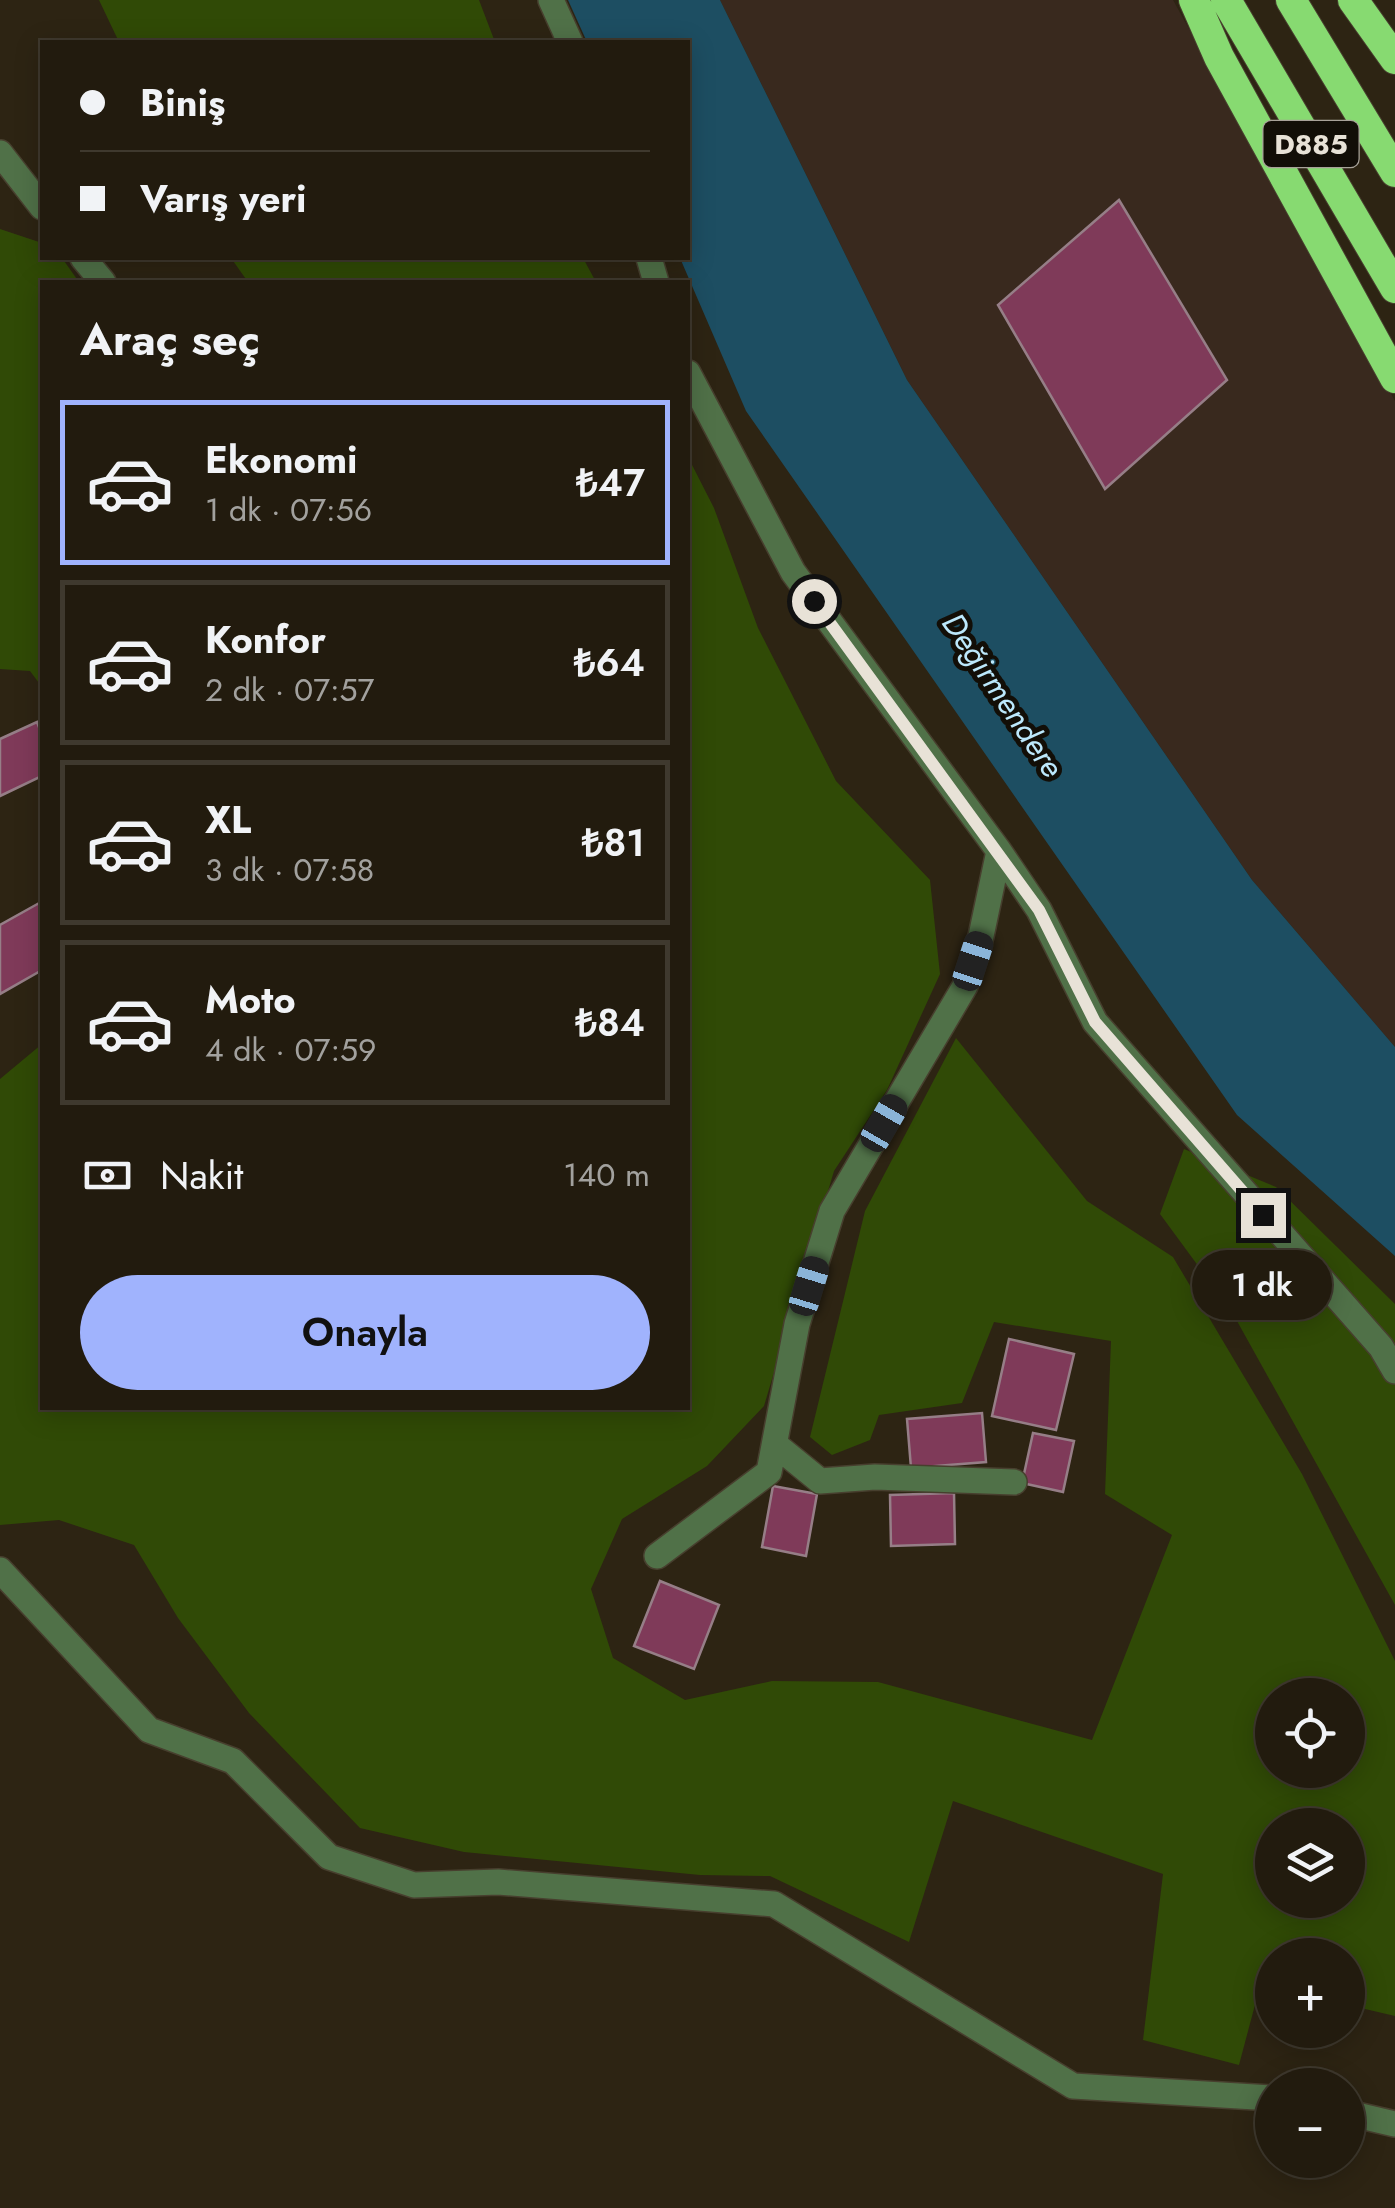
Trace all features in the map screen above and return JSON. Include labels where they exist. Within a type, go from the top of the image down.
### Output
[{"type":"highway","points":[[1194,0],[1219,57],[1395,378]]},
{"type":"highway","name":"D885","points":[[1226,0],[1395,288]]},
{"type":"highway","name":"D885","points":[[1291,0],[1395,172]]},
{"type":"highway","points":[[1353,0],[1395,59]]},
{"type":"street","points":[[551,0],[569,40]]},
{"type":"street","points":[[0,153],[40,204]]},
{"type":"street","points":[[85,260],[101,280]]},
{"type":"street","points":[[690,376],[792,572],[1039,910],[1095,1022],[1382,1348],[1395,1372]]},
{"type":"street","points":[[657,1556],[769,1472],[797,1324],[832,1211],[965,986],[981,936],[999,851]]},
{"type":"street","points":[[776,1446],[820,1481],[876,1477],[1014,1482]]},
{"type":"street","points":[[0,1570],[149,1730],[233,1760],[329,1858],[414,1885],[498,1882],[774,1904],[1073,2086],[1255,2097]]},
{"type":"street","points":[[1365,2116],[1395,2124]]},
{"type":"shaded area","points":[[720,0],[1173,0],[1395,401],[1395,1047],[1252,880],[907,380]]},
{"type":"green space","points":[[99,0],[479,0],[494,40],[118,40]]},
{"type":"green space","points":[[0,229],[40,242],[40,260],[63,260],[78,280],[40,280],[40,684],[30,671],[0,669]]},
{"type":"green space","points":[[232,260],[584,260],[595,280],[247,280]]},
{"type":"green space","points":[[690,461],[714,508],[758,628],[836,781],[930,880],[940,974],[887,1090],[834,1171],[764,1406],[707,1466],[622,1519],[591,1589],[613,1658],[685,1700],[772,1681],[878,1682],[1092,1740],[1172,1535],[1105,1494],[1111,1341],[994,1322],[962,1403],[879,1415],[870,1440],[832,1455],[810,1437],[865,1211],[956,1038],[1087,1201],[1173,1257],[1302,1474],[1395,1661],[1395,2016],[1365,2009],[1365,1938],[1255,1938],[1255,2005],[1239,2065],[1143,2040],[1163,1874],[953,1801],[909,1942],[770,1876],[700,1875],[464,1852],[360,1828],[249,1713],[178,1618],[134,1545],[59,1520],[0,1525],[0,1079],[40,1046],[40,1410],[690,1410]]},
{"type":"green space","points":[[1184,1149],[1276,1187],[1395,1304],[1395,1605],[1232,1312],[1160,1214]]},
{"type":"water","name":"Değirmendere","points":[[568,0],[720,0],[907,380],[1252,880],[1395,1047],[1395,1256],[1237,1115],[746,411],[681,260],[690,260],[690,40],[586,40]]},
{"type":"building","points":[[1119,200],[1227,380],[1105,489],[998,305]]},
{"type":"building","points":[[37,722],[40,730],[40,777],[0,796],[0,739]]},
{"type":"building","points":[[40,903],[40,971],[0,994],[0,925]]},
{"type":"building","points":[[1009,1339],[1074,1354],[1056,1430],[992,1416]]},
{"type":"building","points":[[982,1413],[986,1462],[911,1468],[907,1419]]},
{"type":"building","points":[[1033,1433],[1074,1441],[1063,1492],[1022,1483]]},
{"type":"building","points":[[773,1486],[817,1494],[806,1556],[762,1547]]},
{"type":"building","points":[[954,1493],[955,1544],[891,1546],[890,1495]]},
{"type":"building","points":[[660,1581],[719,1605],[694,1669],[634,1646]]},
{"type":"route","points":[[814,601],[1039,910],[1095,1022],[1263,1215]]}]
